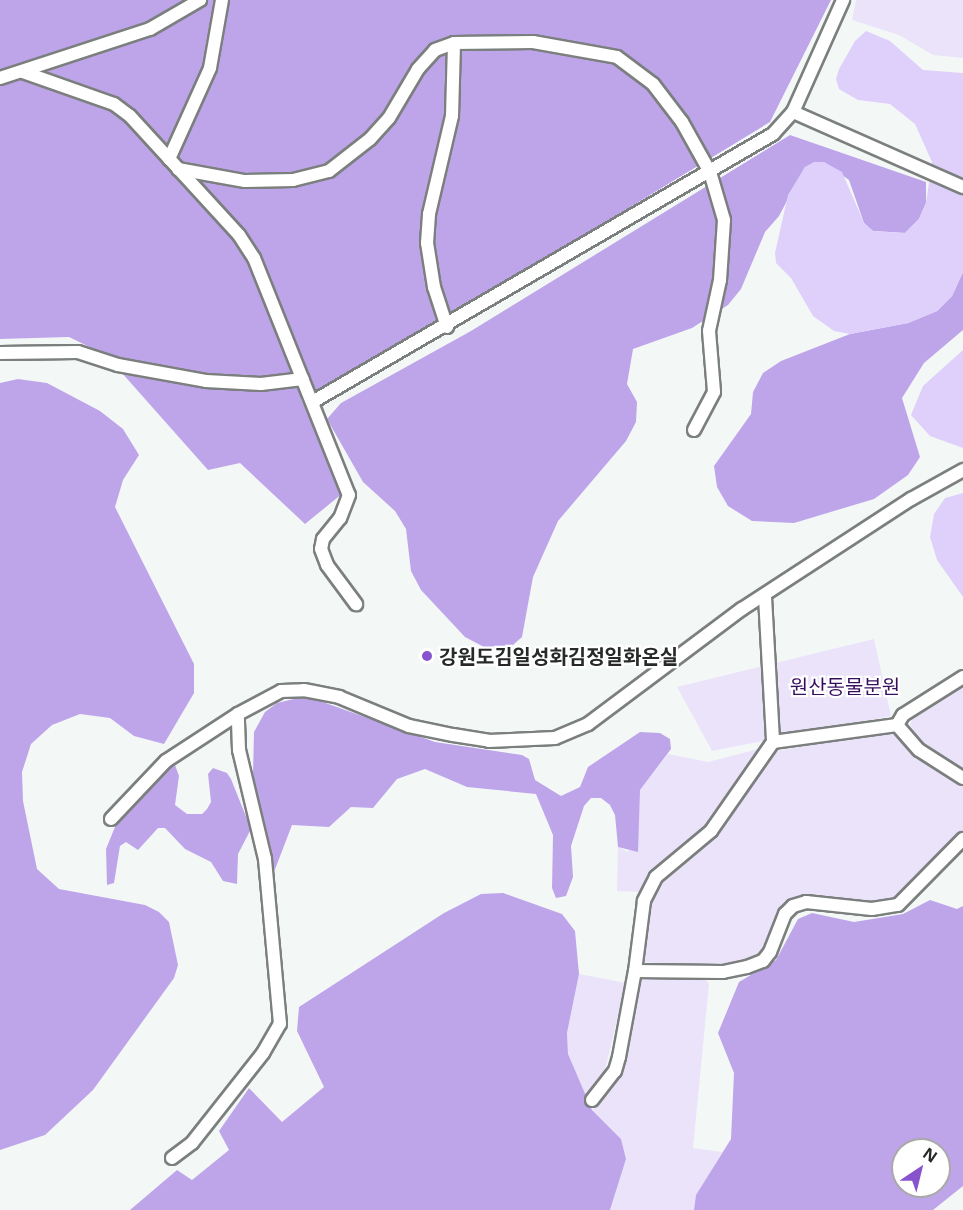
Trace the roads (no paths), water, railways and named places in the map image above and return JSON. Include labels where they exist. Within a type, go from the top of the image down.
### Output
[{"type":"street","points":[[0,78],[150,29],[200,0]]},
{"type":"street","points":[[169,159],[210,68],[222,15],[222,0]]},
{"type":"street","points":[[314,401],[447,327],[773,134],[793,112],[843,0]]},
{"type":"street","points":[[178,169],[245,181],[293,180],[329,171],[370,140],[388,118],[417,69],[435,50],[454,43],[532,42],[617,57],[653,84],[682,122],[710,172],[724,220],[720,280],[709,331],[714,392],[694,430]]},
{"type":"street","points":[[447,327],[434,287],[427,243],[429,214],[452,116],[456,82],[454,43]]},
{"type":"street","points":[[23,72],[114,104],[169,159],[239,235],[254,258],[314,401],[349,495],[321,549],[327,565],[356,604]]},
{"type":"street","points":[[793,112],[963,187]]},
{"type":"street","points":[[0,353],[78,352],[118,365],[206,381],[261,384],[303,379]]},
{"type":"street","points":[[111,819],[166,760],[280,690],[304,690],[339,697],[409,726],[442,733],[489,741],[555,738],[588,724],[624,700],[682,651],[910,499],[963,470]]},
{"type":"street","points":[[592,1100],[615,1071],[635,971],[644,901],[656,877],[711,831],[773,742],[765,597]]},
{"type":"street","points":[[897,725],[903,715],[963,677]]},
{"type":"street","points":[[172,1158],[192,1143],[263,1053],[280,1024],[265,859],[239,750],[238,714]]},
{"type":"street","points":[[773,742],[897,725]]},
{"type":"street","points":[[897,725],[919,750],[963,778]]},
{"type":"street","points":[[635,971],[723,972],[747,967],[770,952],[785,914],[793,906],[806,902],[872,909],[898,905],[963,839]]},
{"type":"place","name":"강원도김일성화김정일화온실","points":[[427,656]]},
{"type":"park label","name":"원산동물분원","points":[[845,686]]}]
